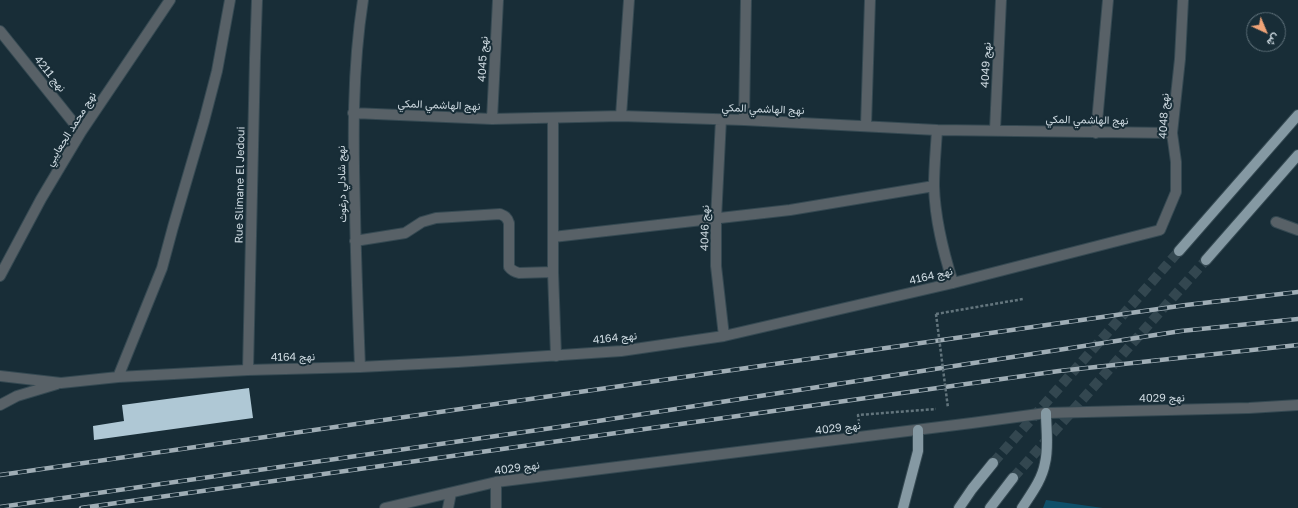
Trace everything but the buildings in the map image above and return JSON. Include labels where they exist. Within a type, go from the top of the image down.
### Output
[{"type":"main road","points":[[1179,251],[1298,115]]},
{"type":"main road","points":[[1206,260],[1298,155]]},
{"type":"main road","points":[[1022,508],[1035,487],[1045,464],[1047,452],[1046,413]]},
{"type":"main road","points":[[903,508],[918,451],[918,430]]},
{"type":"main road","points":[[959,508],[993,463]]},
{"type":"main road","points":[[990,508],[1013,478]]},
{"type":"street","name":"نهج محمد الجعايبي","points":[[0,276],[41,199],[82,132],[170,0]]},
{"type":"street","points":[[118,378],[162,268],[217,71],[230,0]]},
{"type":"street","name":"Rue Slimane El Jedoui","points":[[248,370],[254,58],[257,0]]},
{"type":"street","name":"نهج شادلي درغوث","points":[[360,367],[355,242],[353,113],[358,31],[363,0]]},
{"type":"street","name":"نهج 4045","points":[[492,119],[498,0]]},
{"type":"street","points":[[621,116],[629,0]]},
{"type":"street","points":[[744,120],[746,0]]},
{"type":"street","points":[[866,126],[870,0]]},
{"type":"street","name":"نهج 4049","points":[[995,130],[1001,0]]},
{"type":"street","points":[[1096,133],[1108,0]]},
{"type":"street","name":"نهج 4048","points":[[1160,230],[1176,192],[1176,162],[1172,133],[1180,59],[1182,0]]},
{"type":"street","name":"نهج 4211","points":[[0,31],[82,132]]},
{"type":"street","name":"نهج الهاشمي المكي","points":[[353,113],[492,119],[621,116],[744,120],[937,130],[1172,133]]},
{"type":"street","points":[[553,118],[553,272],[556,356]]},
{"type":"street","name":"نهج 4046","points":[[721,119],[716,219],[716,266],[724,336]]},
{"type":"street","points":[[937,130],[934,186],[941,245],[953,283]]},
{"type":"street","points":[[553,237],[790,210],[934,186]]},
{"type":"street","points":[[355,242],[405,233],[422,222],[436,218],[500,214],[507,218],[509,223],[511,270],[519,273],[553,272]]},
{"type":"street","points":[[1276,222],[1298,230]]},
{"type":"street","name":"نهج 4164","points":[[0,405],[17,396],[61,383],[248,370],[360,367],[556,356],[621,351],[724,336],[953,283],[1160,230]]},
{"type":"street","name":"نهج 4164","points":[[0,376],[61,383]]},
{"type":"street","name":"نهج 4029","points":[[385,508],[496,482],[1046,413],[1249,408],[1298,405]]},
{"type":"street","points":[[496,482],[496,508]]},
{"type":"street","points":[[448,508],[451,493]]},
{"type":"path","points":[[948,408],[936,314],[1023,299]]},
{"type":"shaded area","points":[[1046,500],[1103,508],[1043,508]]},
{"type":"tunnel","points":[[993,463],[1179,251]]},
{"type":"tunnel","points":[[1013,478],[1206,260]]},
{"type":"railway","points":[[0,475],[1186,305],[1298,292]]},
{"type":"railway","points":[[0,507],[559,427],[1181,331],[1298,319]]},
{"type":"railway","points":[[81,508],[1059,371],[1298,345]]}]
